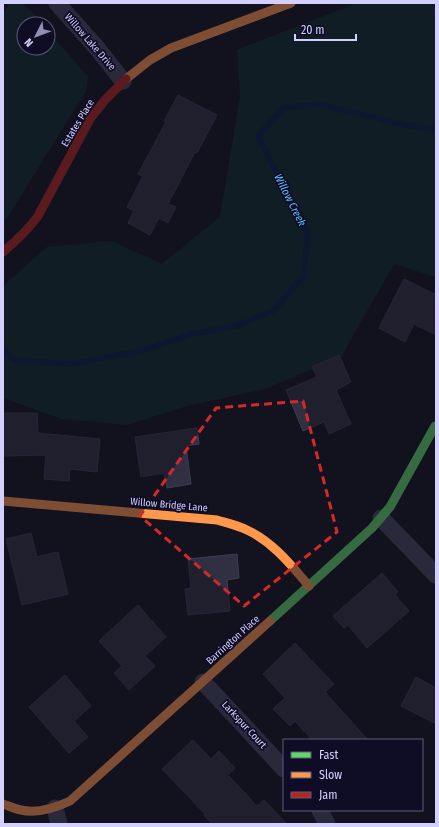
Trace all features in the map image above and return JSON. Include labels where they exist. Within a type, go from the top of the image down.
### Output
[{"type":"street","name":"Willow Lake Drive","points":[[57,3],[97,48],[123,81]]},
{"type":"street","name":"Estates Place","points":[[3,252],[30,229],[90,119],[123,81],[150,60],[171,48],[291,3]]},
{"type":"street","name":"Barrington Place","points":[[3,804],[22,810],[37,811],[55,808],[70,801],[372,528],[390,507],[435,426]]},
{"type":"street","name":"Willow Bridge Lane","points":[[3,501],[217,520],[235,524],[260,536],[275,548],[309,586]]},
{"type":"street","points":[[381,518],[436,575]]},
{"type":"street","name":"Larkspur Court","points":[[202,682],[283,768]]},
{"type":"street","points":[[55,808],[59,824]]},
{"type":"street","points":[[320,811],[327,824]]},
{"type":"highlighted area","points":[[303,401],[337,532],[244,606],[140,516],[216,408]]},
{"type":"green space","points":[[10,3],[21,3],[35,16],[16,16],[16,56],[56,56],[56,40],[88,77],[86,91],[7,218],[3,222],[3,13]]},
{"type":"green space","points":[[357,3],[436,3],[436,277],[394,264],[341,357],[265,389],[187,406],[127,425],[62,419],[3,398],[3,286],[47,247],[111,241],[162,264],[220,217],[240,96],[237,50]]},
{"type":"building","points":[[178,95],[217,115],[197,153],[195,152],[168,204],[176,207],[168,223],[159,218],[150,235],[128,223],[134,211],[127,207],[143,176],[138,174],[166,122],[164,121]]},
{"type":"building","points":[[404,279],[436,295],[436,335],[414,324],[405,342],[379,328]]},
{"type":"building","points":[[339,355],[351,382],[336,390],[351,424],[329,434],[324,422],[303,431],[286,390],[317,377],[312,367]]},
{"type":"building","points":[[3,413],[37,413],[38,433],[100,439],[97,472],[70,469],[69,481],[44,479],[46,455],[3,456]]},
{"type":"building","points":[[197,428],[199,444],[186,446],[191,484],[167,488],[164,473],[141,477],[135,437]]},
{"type":"building","points":[[31,533],[37,557],[58,552],[68,594],[22,605],[6,539]]},
{"type":"building","points":[[237,554],[239,578],[227,580],[230,611],[188,615],[185,589],[191,588],[188,559]]},
{"type":"building","points":[[382,573],[398,592],[395,595],[409,611],[367,648],[348,625],[344,628],[333,616]]},
{"type":"building","points":[[138,605],[166,637],[145,656],[155,666],[129,690],[114,673],[122,666],[99,641]]},
{"type":"building","points":[[295,643],[334,684],[325,692],[367,739],[311,739],[295,721],[290,726],[273,709],[285,698],[263,674]]},
{"type":"building","points":[[65,675],[91,706],[74,721],[88,737],[69,753],[29,707]]},
{"type":"building","points":[[416,677],[436,688],[436,724],[401,706]]},
{"type":"building","points":[[193,740],[211,759],[219,751],[235,768],[228,775],[257,806],[264,800],[287,824],[212,824],[204,815],[205,814],[162,769]]},
{"type":"waterway","name":"Willow Creek","points":[[3,349],[14,360],[71,364],[141,351],[192,334],[236,326],[273,311],[303,277],[308,233],[258,136],[283,108],[318,104],[396,123],[436,130]]},
{"type":"traffic: fast","points":[[270,621],[372,528],[390,507],[435,426]]},
{"type":"traffic: slow","points":[[126,79],[150,60],[171,48],[291,3]]},
{"type":"traffic: slow","points":[[3,501],[217,520],[232,524],[256,535],[273,547],[309,586]]},
{"type":"traffic: slow","points":[[3,804],[19,810],[40,811],[70,801],[270,621]]},
{"type":"traffic: jam","points":[[3,252],[22,235],[38,216],[90,119],[105,100],[126,79]]}]
